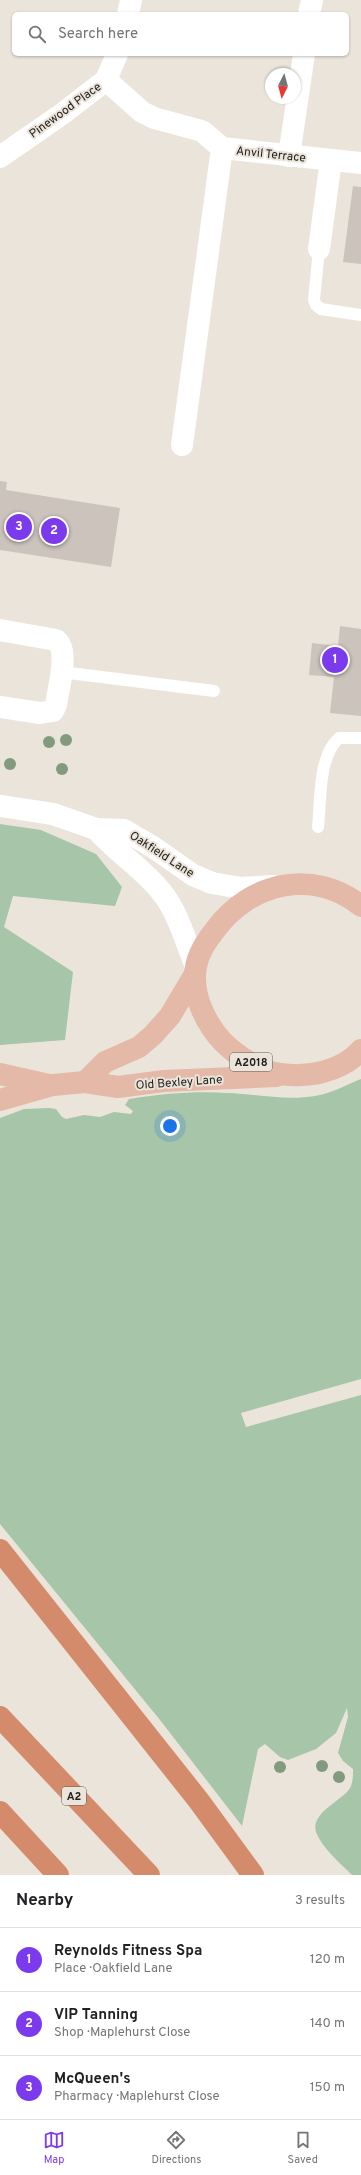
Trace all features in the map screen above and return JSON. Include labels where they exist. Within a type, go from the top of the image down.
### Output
[{"type":"highway","points":[[0,1550],[199,1801],[253,1875]]},
{"type":"highway","name":"A2","points":[[0,1717],[149,1875]]},
{"type":"highway","points":[[0,1812],[58,1875]]},
{"type":"main road","points":[[85,1082],[105,1062],[140,1047],[153,1036],[170,1016],[196,970],[210,935],[228,914],[253,896],[274,886],[296,884],[321,887],[339,893],[361,906]]},
{"type":"main road","name":"A2018","points":[[196,970],[198,994],[203,1013],[209,1024],[226,1044],[246,1059],[262,1068],[277,1074],[298,1076],[314,1074],[339,1066],[361,1050]]},
{"type":"main road","name":"Old Bexley Lane","points":[[0,1074],[53,1085]]},
{"type":"main road","name":"Old Bexley Lane","points":[[0,1100],[53,1085],[85,1082],[118,1087],[164,1081],[298,1076]]},
{"type":"street","points":[[128,12],[131,0]]},
{"type":"street","points":[[310,12],[312,0]]},
{"type":"street","name":"Pinewood Place","points":[[0,157],[62,114],[106,80],[116,56]]},
{"type":"street","points":[[289,156],[304,56]]},
{"type":"street","name":"Anvil Terrace","points":[[106,80],[142,112],[154,118],[202,131],[222,148],[361,163]]},
{"type":"street","points":[[182,445],[222,148]]},
{"type":"street","points":[[319,249],[331,160]]},
{"type":"street","points":[[0,630],[56,640],[63,651],[56,705],[51,712],[40,713],[0,706]]},
{"type":"street","name":"Oakfield Lane","points":[[0,806],[53,814],[96,829],[124,830],[153,847],[193,875],[212,883],[241,888],[274,886]]},
{"type":"street","name":"Oakfield Lane","points":[[96,829],[112,846],[136,865],[154,883],[166,899],[178,919],[196,970]]},
{"type":"lane","points":[[319,249],[314,300],[316,305],[321,309],[361,315]]},
{"type":"lane","points":[[61,672],[214,691]]},
{"type":"lane","points":[[318,827],[325,761],[331,744],[339,738],[361,738]]},
{"type":"green space","points":[[0,824],[41,830],[96,854],[122,887],[115,906],[13,896],[4,927],[73,972],[65,1040],[0,1045]]},
{"type":"green space","points":[[361,1079],[361,1379],[241,1413],[246,1427],[361,1395],[361,1875],[352,1875],[322,1844],[316,1832],[315,1825],[322,1813],[346,1793],[352,1784],[353,1769],[343,1761],[338,1753],[348,1717],[347,1708],[336,1733],[316,1749],[288,1760],[280,1757],[265,1744],[258,1749],[242,1826],[160,1720],[0,1524],[0,1118],[24,1109],[49,1108],[56,1109],[62,1117],[66,1119],[84,1115],[100,1117],[114,1112],[131,1114],[133,1111],[125,1105],[129,1099],[178,1093],[215,1092],[282,1098],[315,1096],[339,1089]]},
{"type":"building","points":[[353,186],[361,187],[361,264],[343,262]]},
{"type":"building","points":[[0,481],[7,482],[6,490],[120,508],[111,567],[0,550]]},
{"type":"building","points":[[340,626],[361,629],[361,716],[330,713],[334,677],[309,675],[312,643],[338,646]]},
{"type":"place","name":"McQueen's","points":[[19,527]]},
{"type":"place","name":"VIP Tanning","points":[[54,531]]},
{"type":"place","name":"Reynolds Fitness Spa","points":[[335,660]]}]
